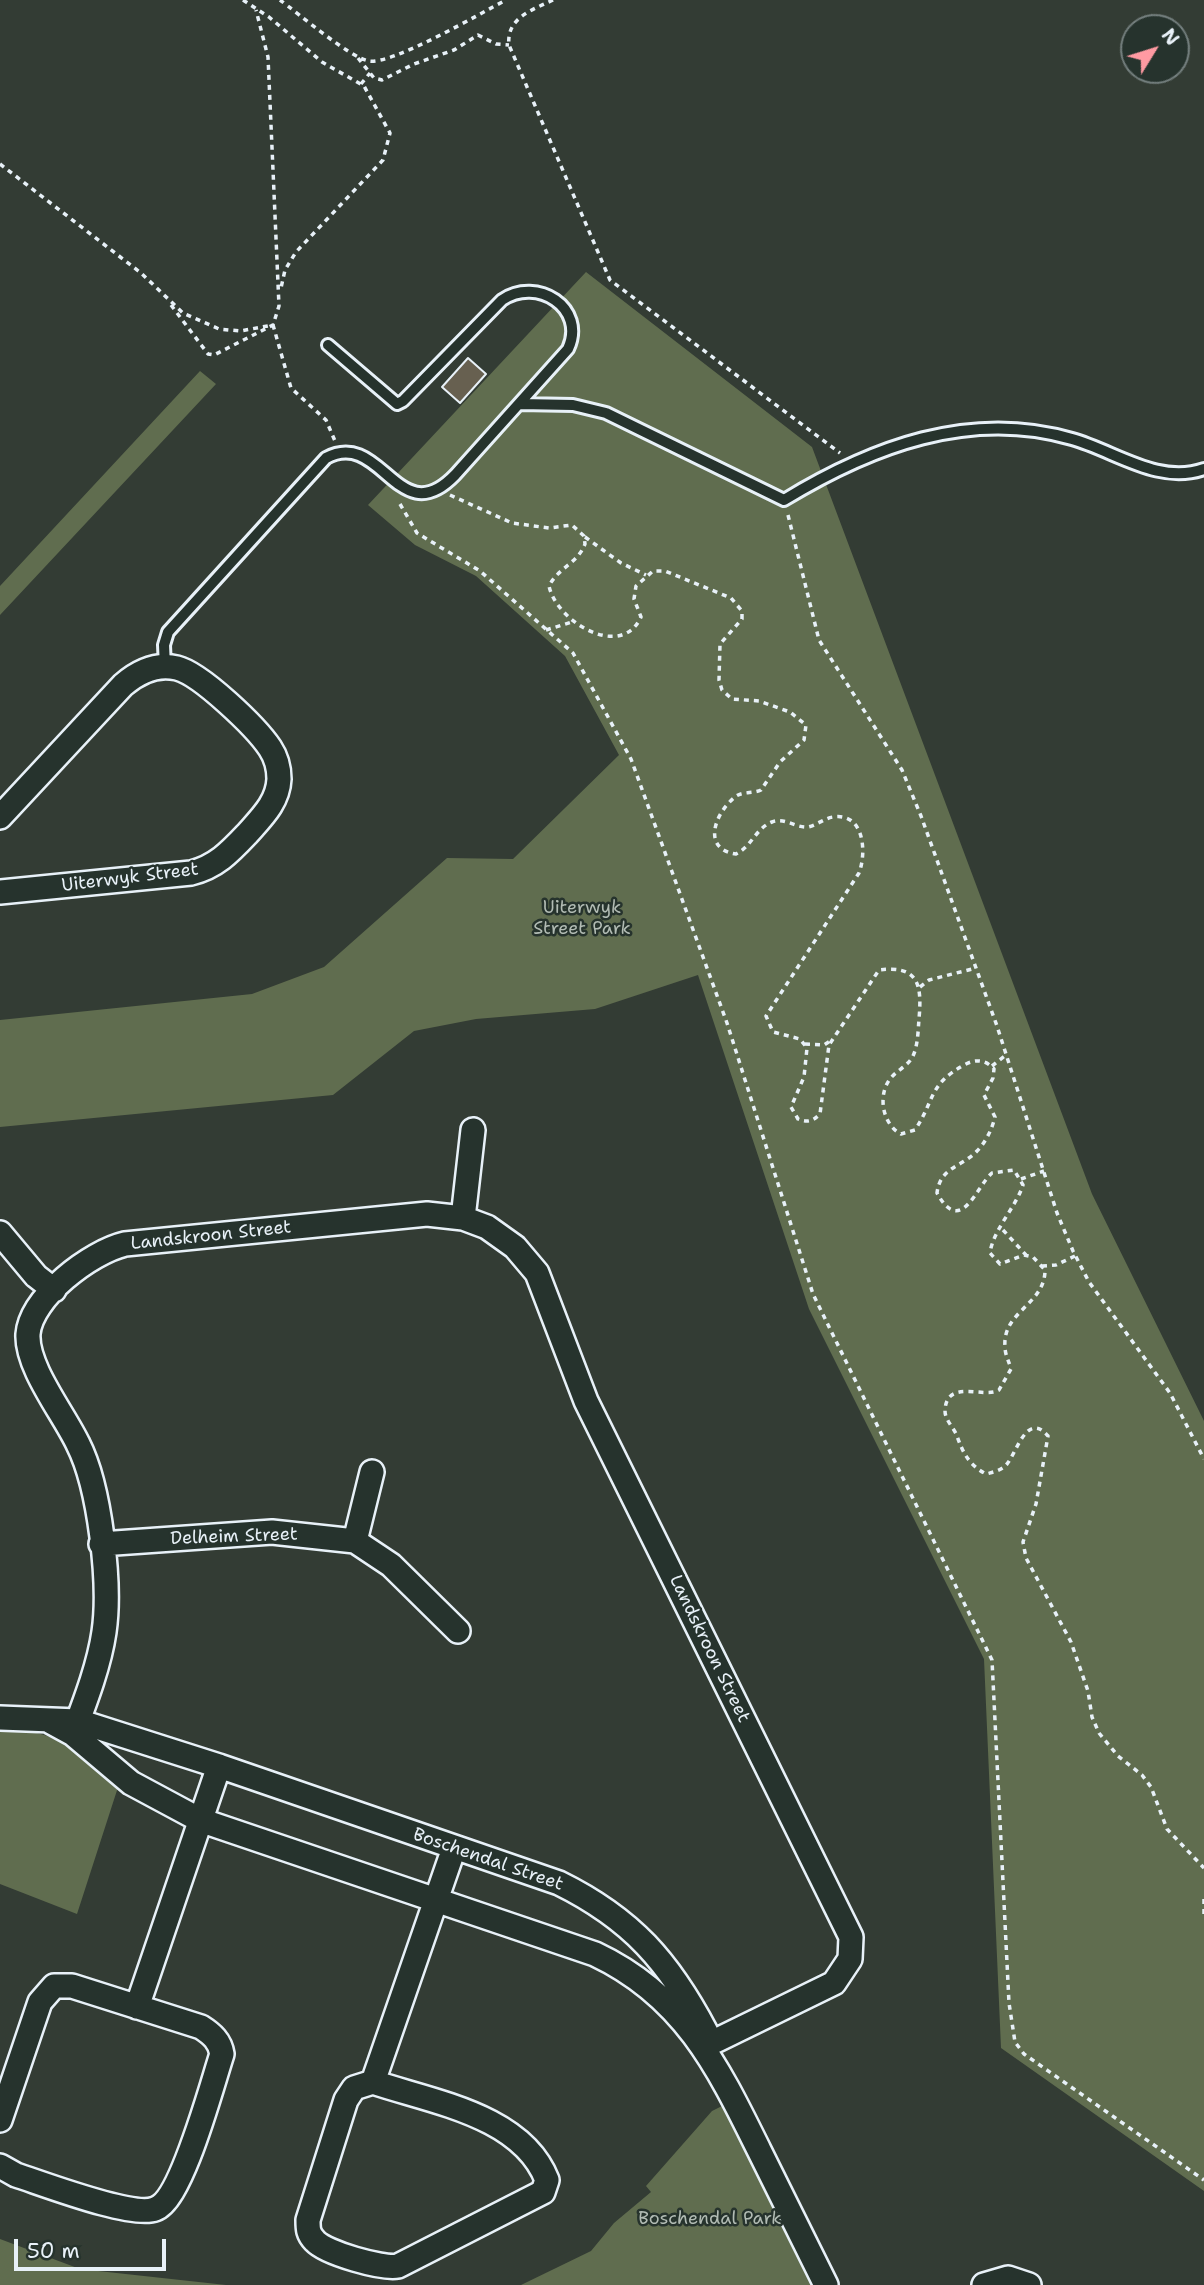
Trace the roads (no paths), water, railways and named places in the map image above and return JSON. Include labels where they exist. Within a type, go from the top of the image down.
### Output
[{"type":"street","points":[[0,817],[131,678],[152,668],[165,667]]},
{"type":"street","name":"Uiterwyk Street","points":[[0,892],[200,871],[223,859],[265,814],[277,793],[279,781],[271,749],[198,679],[188,672],[165,667]]},
{"type":"street","points":[[463,1218],[473,1130]]},
{"type":"street","name":"Landskroon Street","points":[[76,1728],[104,1630],[102,1544],[94,1489],[85,1459],[36,1366],[29,1345],[34,1311],[96,1254],[125,1244],[426,1214],[463,1218],[502,1236],[537,1273],[586,1401],[851,1937],[850,1959],[834,1983],[707,2045]]},
{"type":"street","points":[[0,1233],[28,1267],[54,1290]]},
{"type":"street","points":[[355,1541],[372,1472]]},
{"type":"street","name":"Delheim Street","points":[[102,1544],[272,1532],[355,1541],[391,1564],[458,1631]]},
{"type":"street","name":"Boschendal Street","points":[[0,1718],[51,1722],[219,1766],[559,1883],[602,1907],[626,1924],[673,1975],[826,2285]]},
{"type":"street","name":"Boschendal Street","points":[[76,1728],[131,1783],[200,1819],[616,1964],[663,1998],[707,2045]]},
{"type":"street","points":[[136,2007],[219,1766]]},
{"type":"street","points":[[373,2082],[454,1848]]},
{"type":"street","points":[[0,2120],[40,2002],[54,1986],[72,1986],[201,2027],[211,2033],[221,2046],[222,2054],[181,2177],[167,2202],[156,2209],[134,2211],[16,2175],[0,2166]]},
{"type":"street","points":[[373,2082],[483,2119],[509,2134],[527,2146],[540,2162],[547,2180],[542,2192],[398,2266],[383,2267],[316,2243],[308,2230],[308,2220],[346,2100],[362,2083],[373,2082]]},
{"type":"street","points":[[984,2285],[1007,2278],[1029,2285]]},
{"type":"lane","points":[[165,667],[164,645],[168,632],[326,458],[339,452],[363,456],[414,493],[437,491],[520,404],[572,340],[573,330],[568,314],[546,294],[533,290],[517,291],[502,300],[400,403],[390,401],[328,345]]},
{"type":"lane","points":[[520,404],[573,405],[606,413],[784,500],[810,482],[852,463],[946,432],[1008,426],[1075,439],[1161,472],[1188,474],[1204,469]]},
{"type":"park label","name":"Uiterwyk Street Park","points":[[582,918]]},
{"type":"park label","name":"Boschendal Park","points":[[710,2219]]}]
